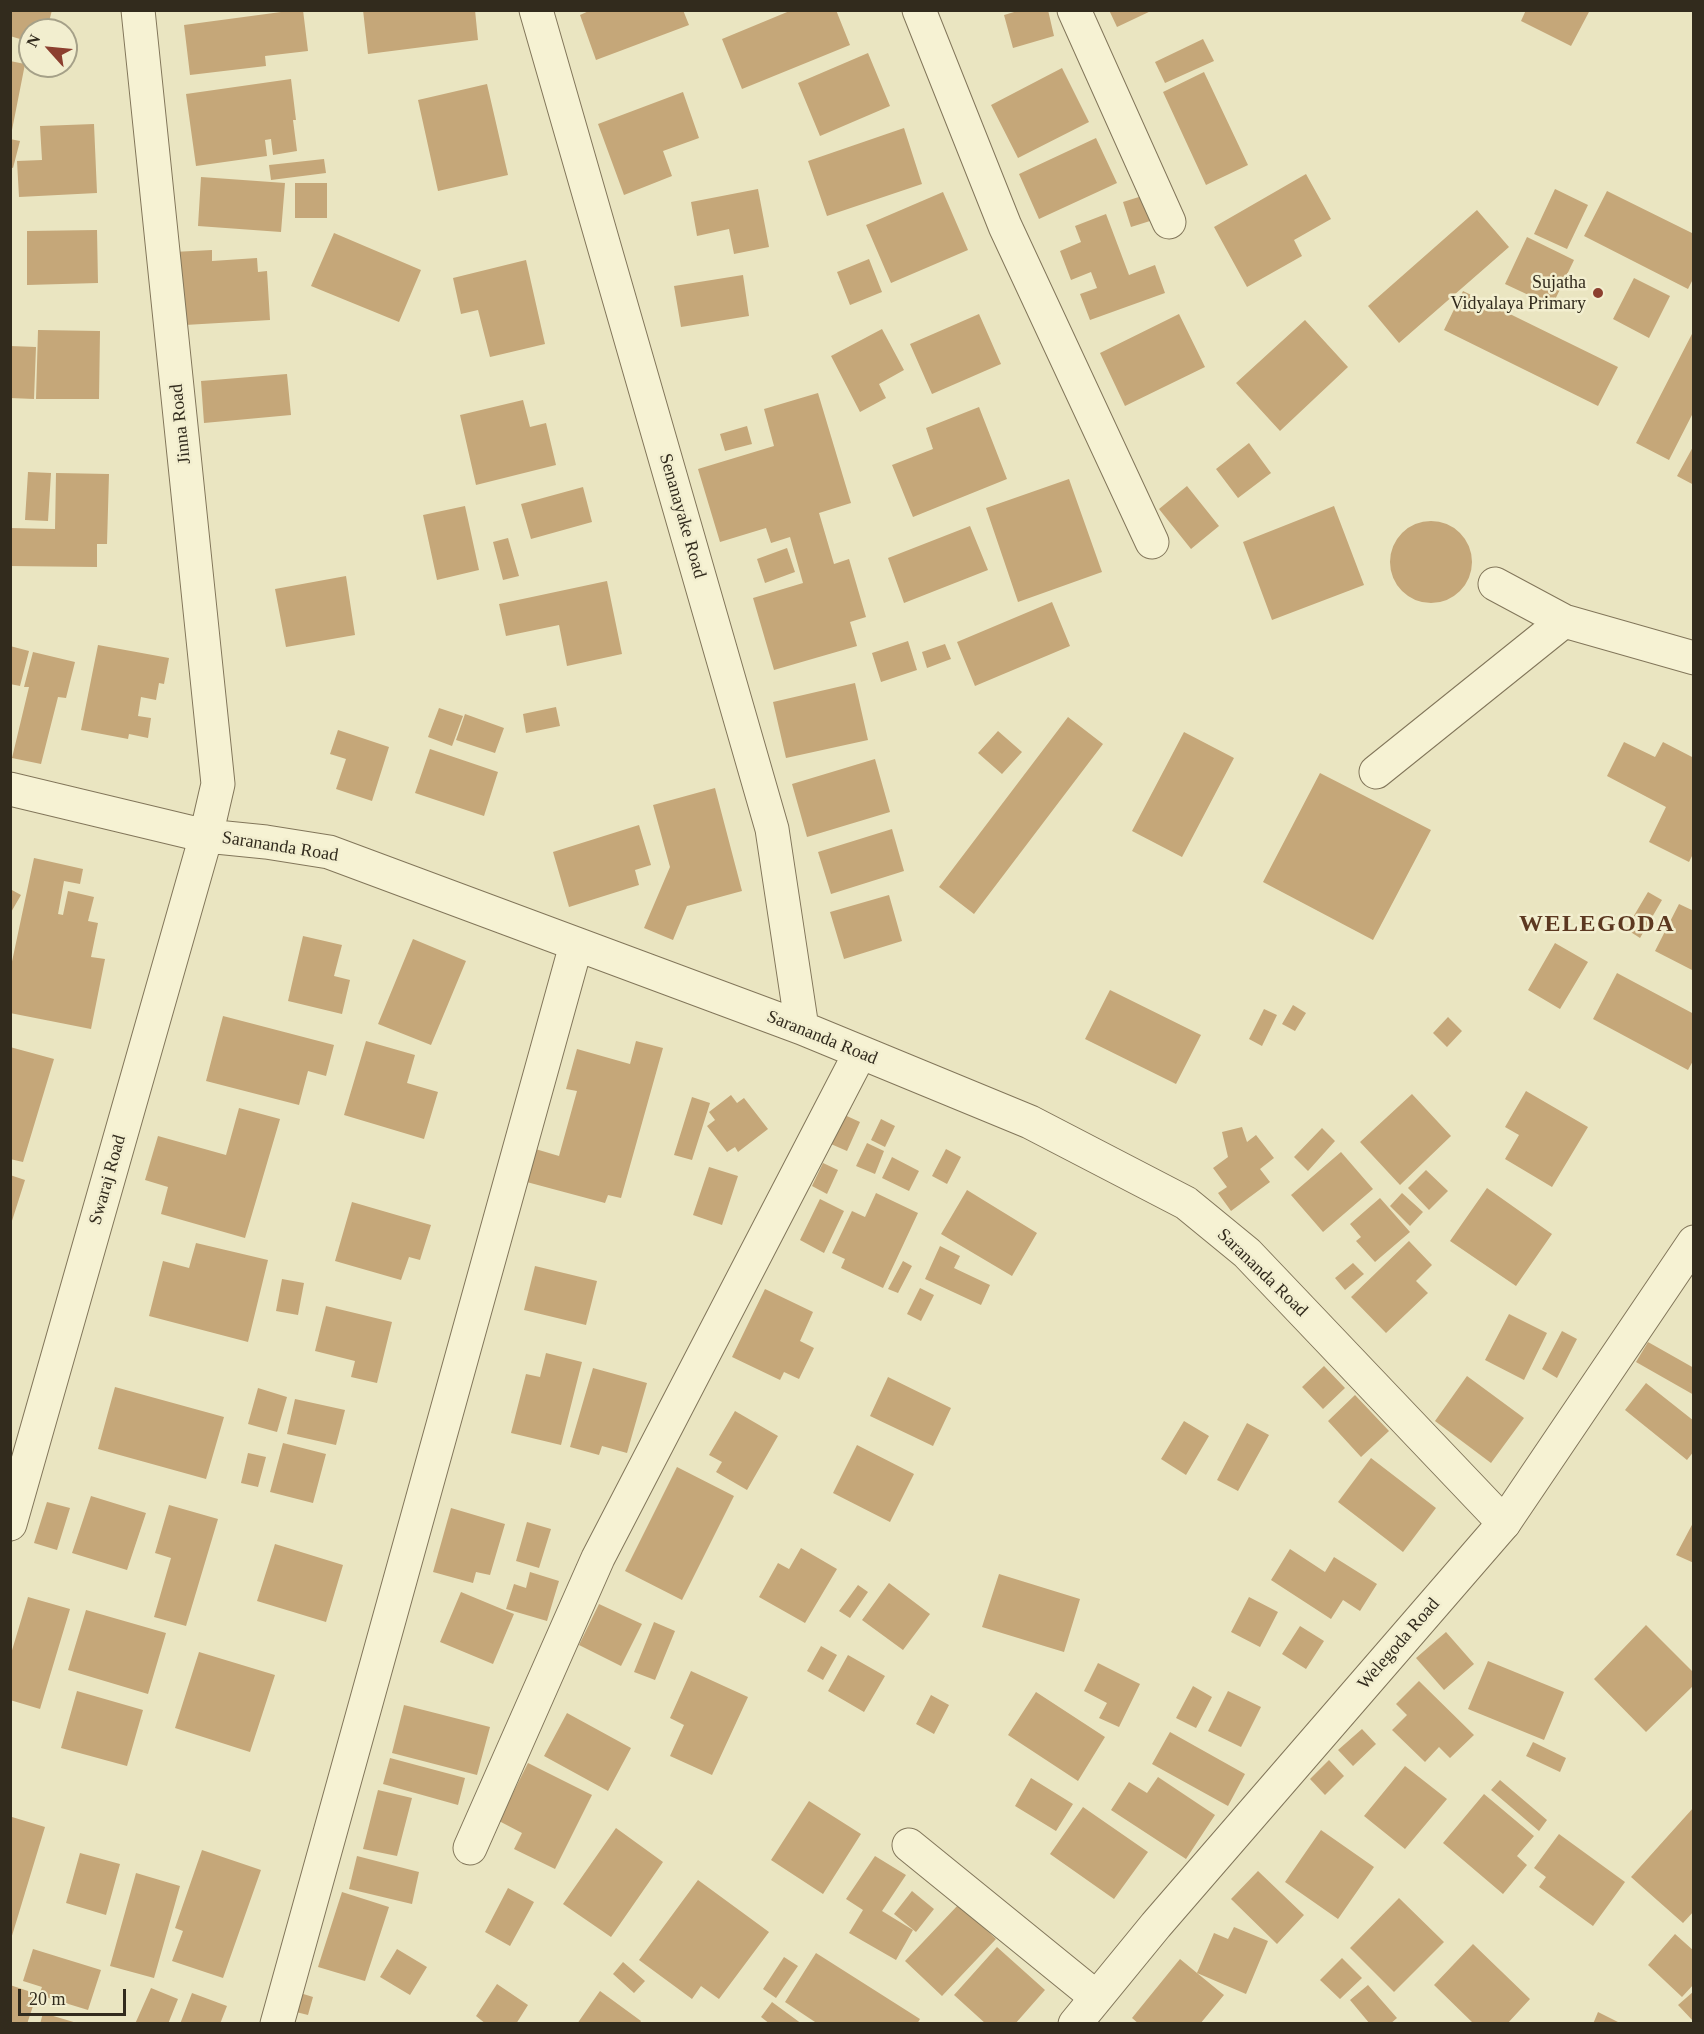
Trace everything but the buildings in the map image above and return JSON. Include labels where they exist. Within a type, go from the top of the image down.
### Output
[{"type":"street","name":"Jinna Road","points":[[138,10],[218,784],[206,836]]},
{"type":"street","name":"Senanayake Road","points":[[536,10],[772,829],[802,1028]]},
{"type":"street","points":[[920,10],[1005,226],[1152,542]]},
{"type":"street","points":[[1074,10],[1169,222]]},
{"type":"street","points":[[1495,584],[1564,621],[1694,658]]},
{"type":"street","points":[[1376,772],[1564,621]]},
{"type":"street","name":"Sarananda Road","points":[[10,789],[206,836],[329,852],[802,1028],[1030,1122],[1186,1203],[1247,1253],[1504,1523]]},
{"type":"street","name":"Swaraj Road","points":[[10,1524],[206,836]]},
{"type":"street","points":[[277,2024],[576,945]]},
{"type":"street","points":[[470,1848],[598,1558],[860,1053]]},
{"type":"street","name":"Welegoda Road","points":[[1075,2024],[1156,1925],[1504,1523],[1694,1242]]},
{"type":"street","points":[[909,1845],[1096,1997]]},
{"type":"place","name":"Sujatha Vidyalaya Primary","points":[[1598,293]]},
{"type":"district","name":"WELEGODA","points":[[1597,925]]}]
